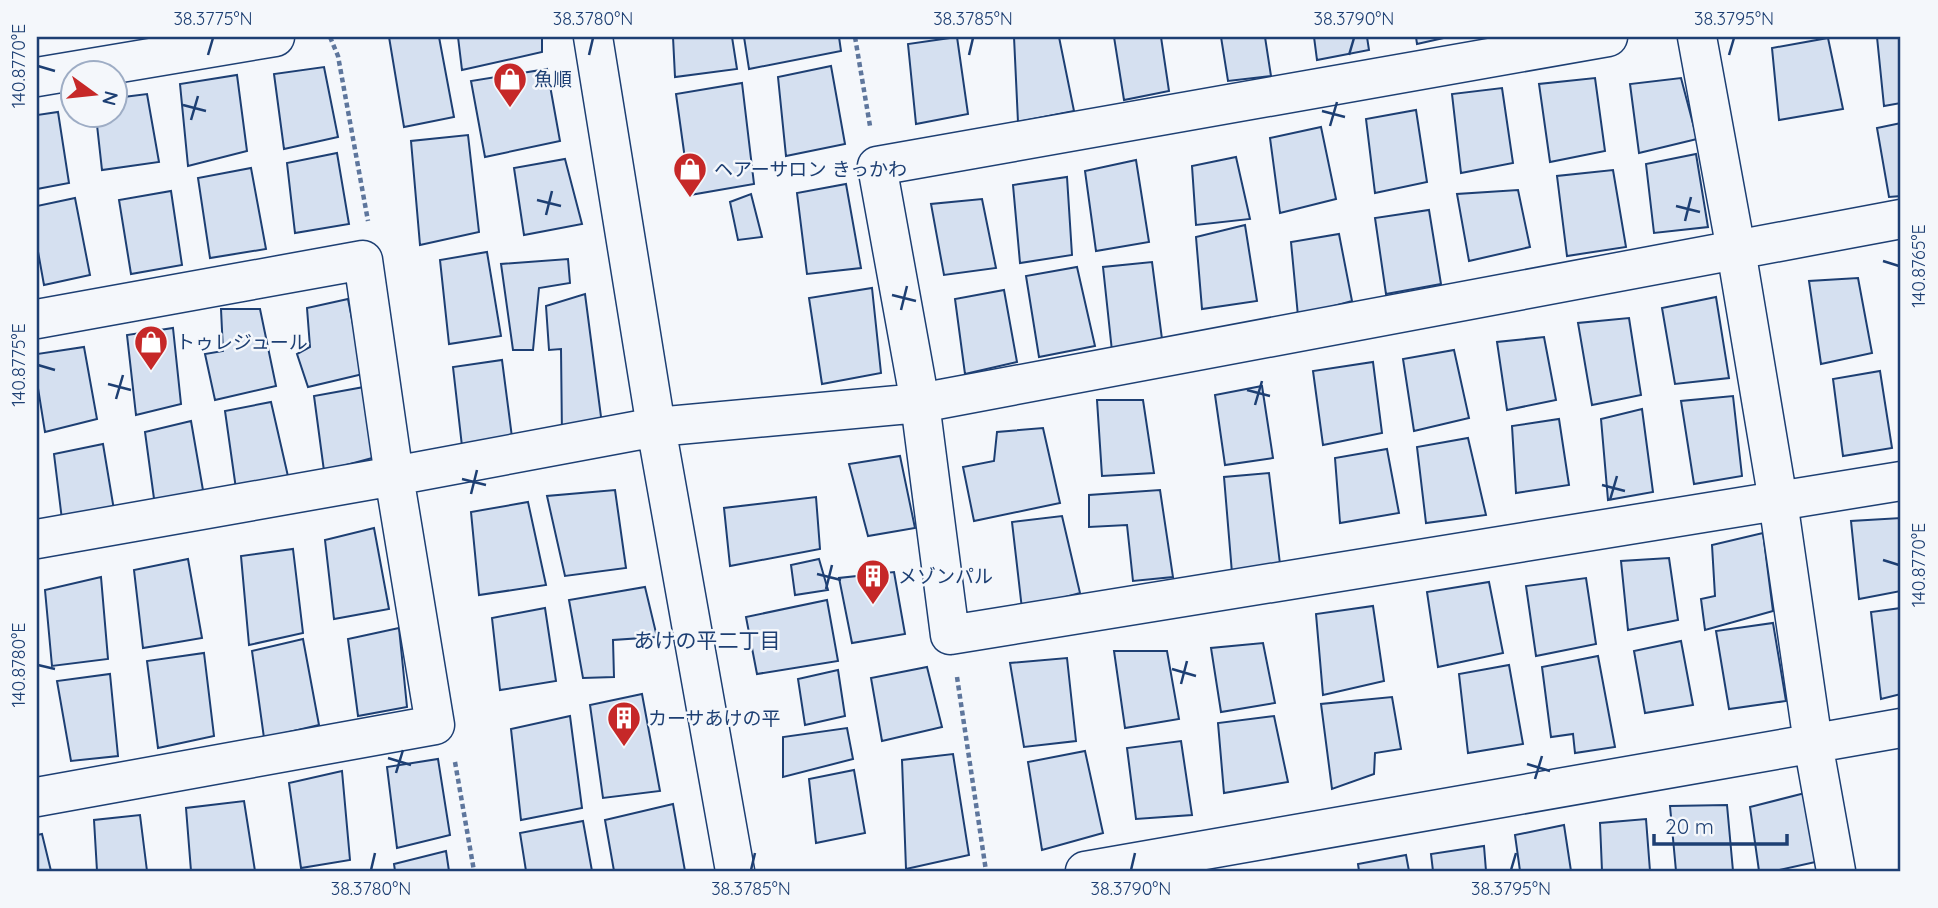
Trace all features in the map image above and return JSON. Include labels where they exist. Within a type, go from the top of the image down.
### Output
[{"type":"street","points":[[37,78],[275,37]]},
{"type":"street","points":[[593,37],[656,427],[735,871]]},
{"type":"street","points":[[1608,37],[877,166],[920,404],[950,635],[1901,481]]},
{"type":"street","points":[[1697,37],[1737,250],[1778,500],[1813,743],[1836,871]]},
{"type":"street","points":[[37,539],[656,427],[920,404],[1901,219]]},
{"type":"street","points":[[37,319],[363,260],[394,476],[435,725],[37,797]]},
{"type":"street","points":[[1084,871],[1901,728]]},
{"type":"path","points":[[330,37],[338,56],[369,228],[363,260]]},
{"type":"path","points":[[855,37],[877,166]]},
{"type":"path","points":[[950,635],[986,871]]},
{"type":"path","points":[[435,725],[453,751],[474,871]]},
{"type":"building","points":[[389,37],[439,37],[454,117],[404,127]]},
{"type":"building","points":[[458,37],[542,37],[542,52],[462,70]]},
{"type":"building","points":[[673,37],[732,37],[737,69],[675,77]]},
{"type":"building","points":[[744,37],[839,37],[841,51],[749,69]]},
{"type":"building","points":[[957,37],[968,114],[916,124],[908,44]]},
{"type":"building","points":[[1014,37],[1059,37],[1074,111],[1018,122]]},
{"type":"building","points":[[1114,37],[1161,37],[1169,91],[1124,100]]},
{"type":"building","points":[[1221,37],[1265,37],[1271,76],[1228,81]]},
{"type":"building","points":[[1314,37],[1367,37],[1369,50],[1317,60]]},
{"type":"building","points":[[1416,37],[1448,37],[1417,44]]},
{"type":"building","points":[[1877,37],[1901,37],[1901,103],[1884,106]]},
{"type":"building","points":[[1828,38],[1843,109],[1779,120],[1772,48]]},
{"type":"building","points":[[831,66],[845,144],[786,156],[778,77]]},
{"type":"building","points":[[324,67],[338,137],[284,149],[274,74]]},
{"type":"building","points":[[547,69],[560,141],[485,157],[471,81]]},
{"type":"building","points":[[237,75],[247,151],[188,166],[180,84]]},
{"type":"building","points":[[1595,78],[1605,151],[1550,162],[1539,84]]},
{"type":"building","points":[[1681,78],[1697,139],[1639,153],[1630,84]]},
{"type":"building","points":[[742,83],[754,184],[690,195],[676,94]]},
{"type":"building","points":[[1502,88],[1513,163],[1461,173],[1452,94]]},
{"type":"building","points":[[147,94],[159,162],[102,170],[98,130],[130,130],[130,96]]},
{"type":"building","points":[[1416,110],[1427,182],[1375,193],[1366,119]]},
{"type":"building","points":[[58,112],[69,183],[37,189],[37,115]]},
{"type":"building","points":[[1901,123],[1901,196],[1889,197],[1877,128]]},
{"type":"building","points":[[1321,127],[1336,199],[1280,213],[1270,138]]},
{"type":"building","points":[[468,135],[479,232],[420,245],[411,141]]},
{"type":"building","points":[[337,153],[349,224],[295,233],[287,163]]},
{"type":"building","points":[[1696,154],[1708,227],[1654,233],[1646,164]]},
{"type":"building","points":[[1236,157],[1250,219],[1196,225],[1192,166]]},
{"type":"building","points":[[565,159],[582,224],[524,235],[514,168]]},
{"type":"building","points":[[1136,160],[1149,242],[1096,251],[1085,171]]},
{"type":"building","points":[[251,168],[266,249],[210,258],[198,178]]},
{"type":"building","points":[[1613,170],[1626,247],[1567,256],[1557,176]]},
{"type":"building","points":[[1067,177],[1072,255],[1020,263],[1013,185]]},
{"type":"building","points":[[846,184],[861,268],[807,274],[797,193]]},
{"type":"building","points":[[1518,190],[1530,247],[1469,261],[1457,194]]},
{"type":"building","points":[[171,191],[182,265],[131,274],[119,200]]},
{"type":"building","points":[[751,194],[762,237],[738,240],[730,202]]},
{"type":"building","points":[[75,198],[90,275],[44,285],[37,246],[37,206]]},
{"type":"building","points":[[982,199],[996,268],[944,275],[931,204]]},
{"type":"building","points":[[1429,210],[1441,284],[1386,294],[1375,218]]},
{"type":"building","points":[[1245,225],[1257,301],[1202,309],[1196,237]]},
{"type":"building","points":[[1339,234],[1352,301],[1298,316],[1291,242]]},
{"type":"building","points":[[487,252],[501,336],[449,344],[440,260]]},
{"type":"building","points":[[568,259],[570,283],[539,288],[533,350],[513,350],[501,264]]},
{"type":"building","points":[[1152,262],[1162,339],[1112,351],[1103,267]]},
{"type":"building","points":[[1077,267],[1095,346],[1039,357],[1026,276]]},
{"type":"building","points":[[1858,278],[1872,353],[1821,364],[1809,281]]},
{"type":"building","points":[[872,288],[881,373],[822,384],[809,298]]},
{"type":"building","points":[[1004,290],[1017,362],[965,374],[955,299]]},
{"type":"building","points":[[585,294],[603,432],[562,436],[561,349],[549,350],[546,306]]},
{"type":"building","points":[[1716,297],[1729,378],[1675,384],[1662,308]]},
{"type":"building","points":[[348,299],[363,374],[308,387],[297,354],[310,347],[307,308]]},
{"type":"building","points":[[221,309],[260,309],[276,386],[215,400],[205,354],[223,351]]},
{"type":"building","points":[[1629,318],[1641,395],[1592,405],[1578,323]]},
{"type":"building","points":[[173,328],[181,404],[136,415],[127,335]]},
{"type":"building","points":[[1544,337],[1556,400],[1507,410],[1497,342]]},
{"type":"building","points":[[84,347],[97,419],[45,432],[37,382],[37,354]]},
{"type":"building","points":[[1454,350],[1469,418],[1414,431],[1403,359]]},
{"type":"building","points":[[502,360],[513,445],[463,455],[453,367]]},
{"type":"building","points":[[1373,362],[1382,433],[1323,445],[1313,371]]},
{"type":"building","points":[[1880,371],[1892,448],[1843,456],[1833,379]]},
{"type":"building","points":[[1262,386],[1273,458],[1225,465],[1215,395]]},
{"type":"building","points":[[364,387],[376,457],[324,471],[314,396]]},
{"type":"building","points":[[1733,396],[1742,476],[1694,484],[1681,401]]},
{"type":"building","points":[[1097,400],[1143,400],[1154,473],[1102,476]]},
{"type":"building","points":[[271,402],[290,485],[237,496],[225,411]]},
{"type":"building","points":[[1642,409],[1653,492],[1608,500],[1601,419]]},
{"type":"building","points":[[1559,419],[1569,485],[1516,493],[1512,426]]},
{"type":"building","points":[[191,421],[204,496],[155,506],[145,432]]},
{"type":"building","points":[[1043,428],[1060,503],[974,521],[963,467],[994,461],[997,432]]},
{"type":"building","points":[[1468,438],[1486,515],[1426,523],[1417,447]]},
{"type":"building","points":[[103,444],[115,516],[63,528],[54,454]]},
{"type":"building","points":[[1387,449],[1399,513],[1340,523],[1335,458]]},
{"type":"building","points":[[900,456],[915,528],[868,536],[849,464]]},
{"type":"building","points":[[1269,473],[1280,564],[1232,573],[1224,477]]},
{"type":"building","points":[[615,490],[626,568],[565,576],[547,496]]},
{"type":"building","points":[[1160,490],[1173,577],[1133,581],[1127,525],[1089,527],[1089,495]]},
{"type":"building","points":[[816,497],[820,549],[730,566],[724,508]]},
{"type":"building","points":[[528,502],[546,585],[479,595],[471,512]]},
{"type":"building","points":[[1062,516],[1080,593],[1022,609],[1012,522]]},
{"type":"building","points":[[1901,518],[1901,591],[1859,599],[1851,521]]},
{"type":"building","points":[[374,528],[389,609],[334,619],[325,540]]},
{"type":"building","points":[[1763,533],[1773,611],[1705,630],[1701,599],[1715,596],[1712,545]]},
{"type":"building","points":[[293,549],[303,633],[249,645],[241,556]]},
{"type":"building","points":[[1669,558],[1678,620],[1628,630],[1621,561]]},
{"type":"building","points":[[188,559],[202,638],[143,648],[134,570]]},
{"type":"building","points":[[819,559],[828,590],[795,595],[791,565]]},
{"type":"building","name":"メゾンパル","points":[[894,572],[905,634],[852,643],[839,578]]},
{"type":"building","points":[[101,577],[108,659],[52,666],[45,590]]},
{"type":"building","points":[[1586,578],[1596,644],[1536,656],[1526,586]]},
{"type":"building","points":[[1489,582],[1503,653],[1438,667],[1427,592]]},
{"type":"building","points":[[645,587],[657,637],[613,640],[614,677],[583,678],[569,600]]},
{"type":"building","points":[[827,600],[838,661],[757,674],[746,617]]},
{"type":"building","points":[[1373,606],[1384,681],[1323,695],[1316,614]]},
{"type":"building","points":[[545,608],[556,681],[500,690],[492,618]]},
{"type":"building","points":[[1901,608],[1901,694],[1881,699],[1871,612]]},
{"type":"building","points":[[1773,623],[1786,701],[1729,709],[1716,631]]},
{"type":"building","points":[[399,628],[407,707],[358,716],[348,639]]},
{"type":"building","points":[[303,639],[319,725],[264,738],[252,651]]},
{"type":"building","points":[[1681,641],[1693,705],[1645,713],[1634,651]]},
{"type":"building","points":[[1263,643],[1275,703],[1221,712],[1211,648]]},
{"type":"building","points":[[1114,651],[1167,651],[1179,719],[1125,728]]},
{"type":"building","points":[[204,653],[214,736],[158,748],[147,661]]},
{"type":"building","points":[[1598,656],[1615,747],[1575,753],[1573,734],[1551,737],[1542,667]]},
{"type":"building","points":[[1067,658],[1076,741],[1024,747],[1010,663]]},
{"type":"building","points":[[1509,665],[1523,744],[1468,753],[1459,674]]},
{"type":"building","points":[[927,667],[942,727],[882,741],[871,678]]},
{"type":"building","points":[[838,670],[845,716],[805,725],[798,679]]},
{"type":"building","points":[[110,674],[118,756],[71,761],[57,681]]},
{"type":"building","name":"カーサあけの平","points":[[642,694],[660,791],[603,798],[590,705]]},
{"type":"building","points":[[1392,697],[1401,749],[1375,753],[1374,774],[1332,789],[1321,704]]},
{"type":"building","points":[[570,716],[582,808],[521,820],[511,729]]},
{"type":"building","points":[[1274,716],[1288,782],[1224,793],[1218,723]]},
{"type":"building","points":[[847,728],[853,759],[783,777],[783,737]]},
{"type":"building","points":[[1181,741],[1192,815],[1136,819],[1127,748]]},
{"type":"building","points":[[1085,751],[1103,833],[1042,850],[1028,762]]},
{"type":"building","points":[[953,754],[969,855],[906,869],[902,760]]},
{"type":"building","points":[[438,759],[450,835],[397,848],[387,767]]},
{"type":"building","points":[[854,770],[865,833],[816,843],[809,779]]},
{"type":"building","points":[[342,771],[350,860],[301,868],[289,783]]},
{"type":"building","points":[[1805,793],[1820,861],[1775,871],[1759,871],[1750,807]]},
{"type":"building","points":[[244,801],[255,871],[191,871],[186,808]]},
{"type":"building","points":[[673,804],[685,871],[614,871],[605,820]]},
{"type":"building","points":[[1727,805],[1733,871],[1676,871],[1670,806]]},
{"type":"building","points":[[140,815],[147,871],[97,871],[94,820]]},
{"type":"building","points":[[1646,819],[1650,871],[1602,871],[1600,823]]},
{"type":"building","points":[[583,821],[592,871],[526,871],[520,833]]},
{"type":"building","points":[[1564,825],[1571,871],[1520,871],[1515,835]]},
{"type":"building","points":[[42,834],[51,871],[37,871],[37,835]]},
{"type":"building","points":[[1484,846],[1486,871],[1433,871],[1431,854]]},
{"type":"building","points":[[446,851],[449,871],[395,871],[394,864]]},
{"type":"building","points":[[1406,855],[1409,871],[1359,871],[1358,864]]},
{"type":"place","name":"魚順","points":[[510,109]]},
{"type":"place","name":"ヘアーサロン きっかわ","points":[[690,199]]},
{"type":"place","name":"トゥレジュール","points":[[151,372]]},
{"type":"place","name":"メゾンパル","points":[[873,606]]},
{"type":"place","name":"カーサあけの平","points":[[624,748]]},
{"type":"district","name":"あけの平二丁目","points":[[707,640]]}]
